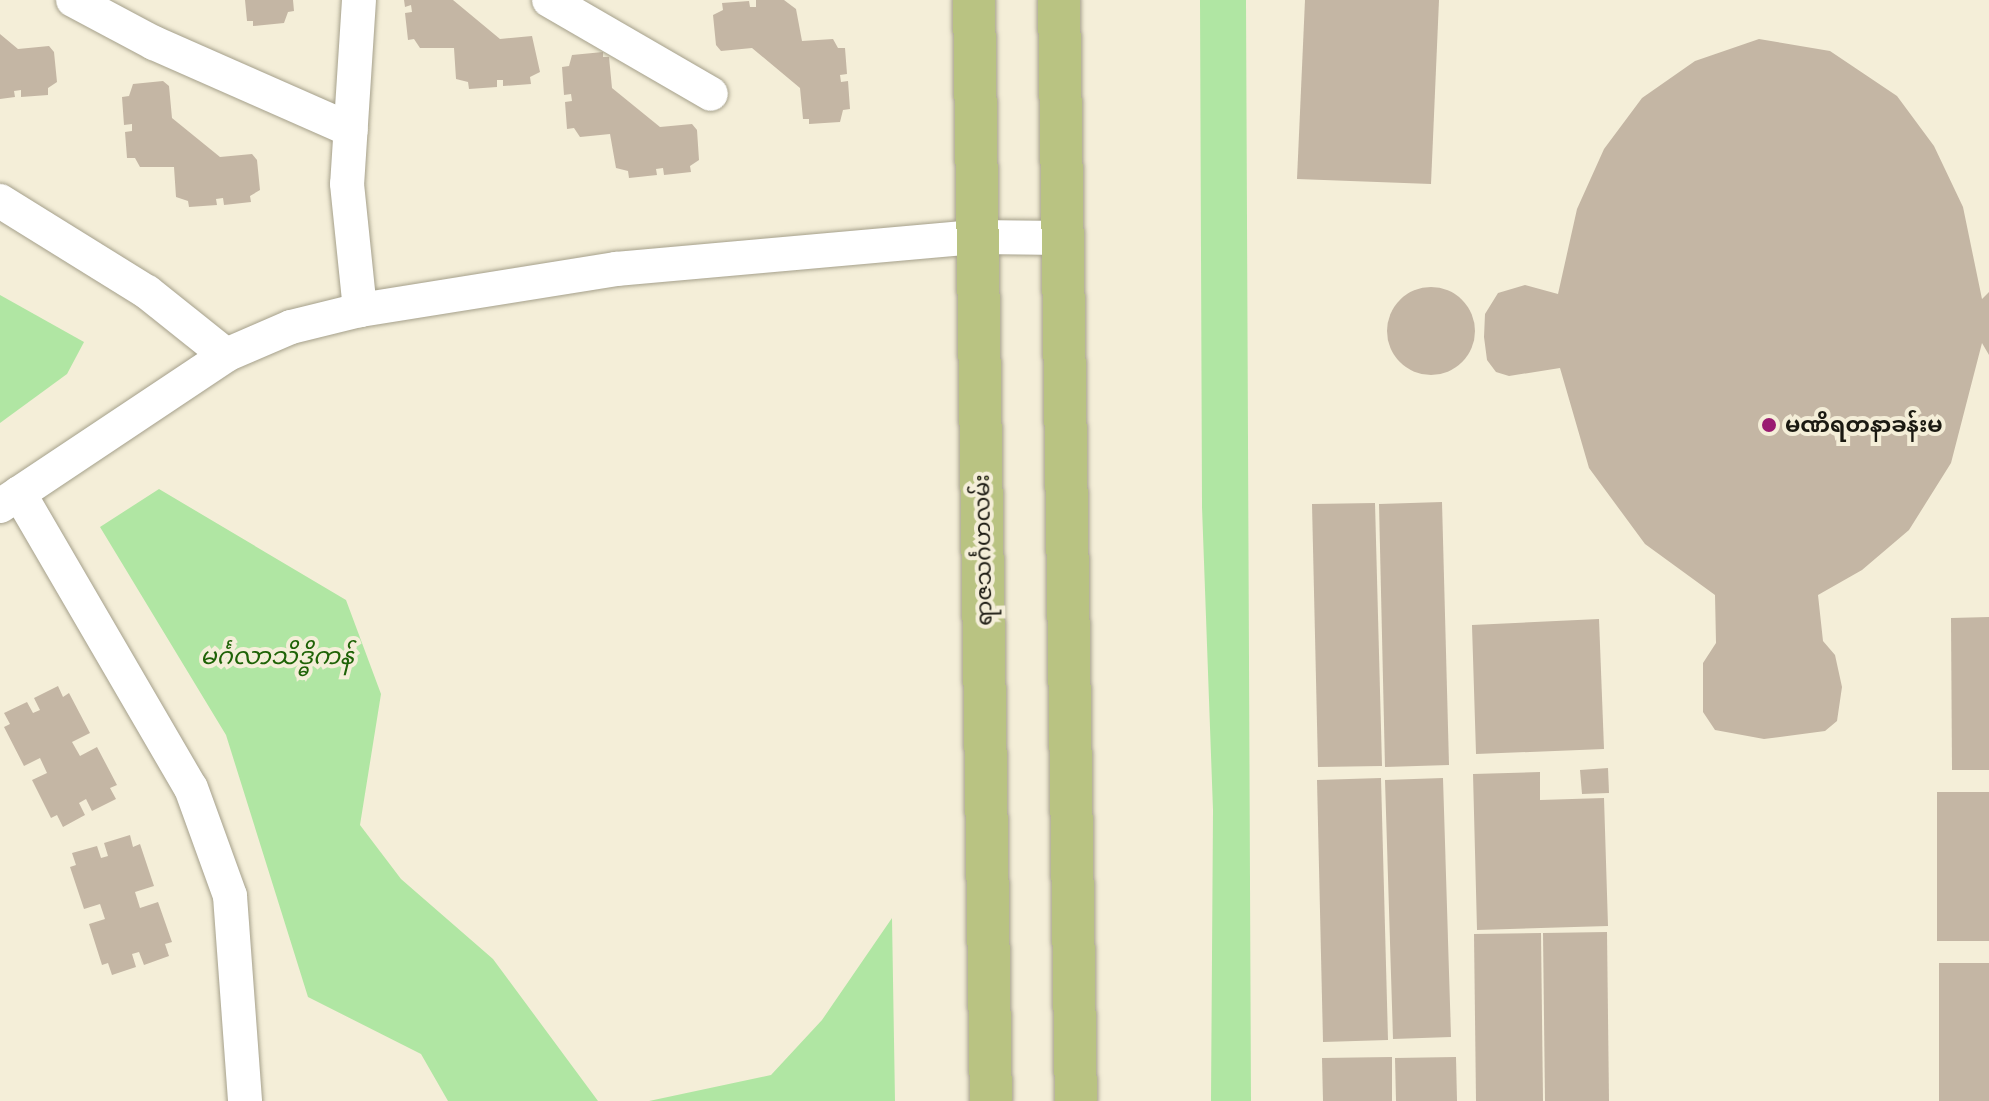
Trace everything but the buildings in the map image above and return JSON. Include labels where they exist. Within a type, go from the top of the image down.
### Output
[{"type":"main road","name":"ရာဇသင်္ဂဟလမ်း","points":[[974,0],[991,1101]]},
{"type":"main road","points":[[1059,0],[1076,1101]]},
{"type":"street","points":[[73,0],[154,43],[351,130]]},
{"type":"street","points":[[359,0],[347,184],[360,310]]},
{"type":"street","points":[[549,0],[711,94]]},
{"type":"street","points":[[0,201],[147,292],[226,355]]},
{"type":"street","points":[[245,1101],[230,896],[191,788],[9,500],[226,355],[291,327],[360,310],[616,269],[978,237],[1063,238]]},
{"type":"water","points":[[1200,0],[1246,0],[1251,1101],[1211,1101],[1213,810],[1202,507]]},
{"type":"water","points":[[0,295],[84,342],[67,374],[0,423]]},
{"type":"water","name":"မင်္ဂလာသိဒ္ဓိကန်","points":[[159,489],[346,600],[381,694],[360,825],[401,879],[493,959],[598,1101],[448,1101],[421,1054],[308,997],[226,735],[100,527]]},
{"type":"water","points":[[892,918],[895,1101],[649,1101],[771,1075],[822,1020]]},
{"type":"place","name":"မဏိရတနာခန်းမ","points":[[1769,425]]}]
